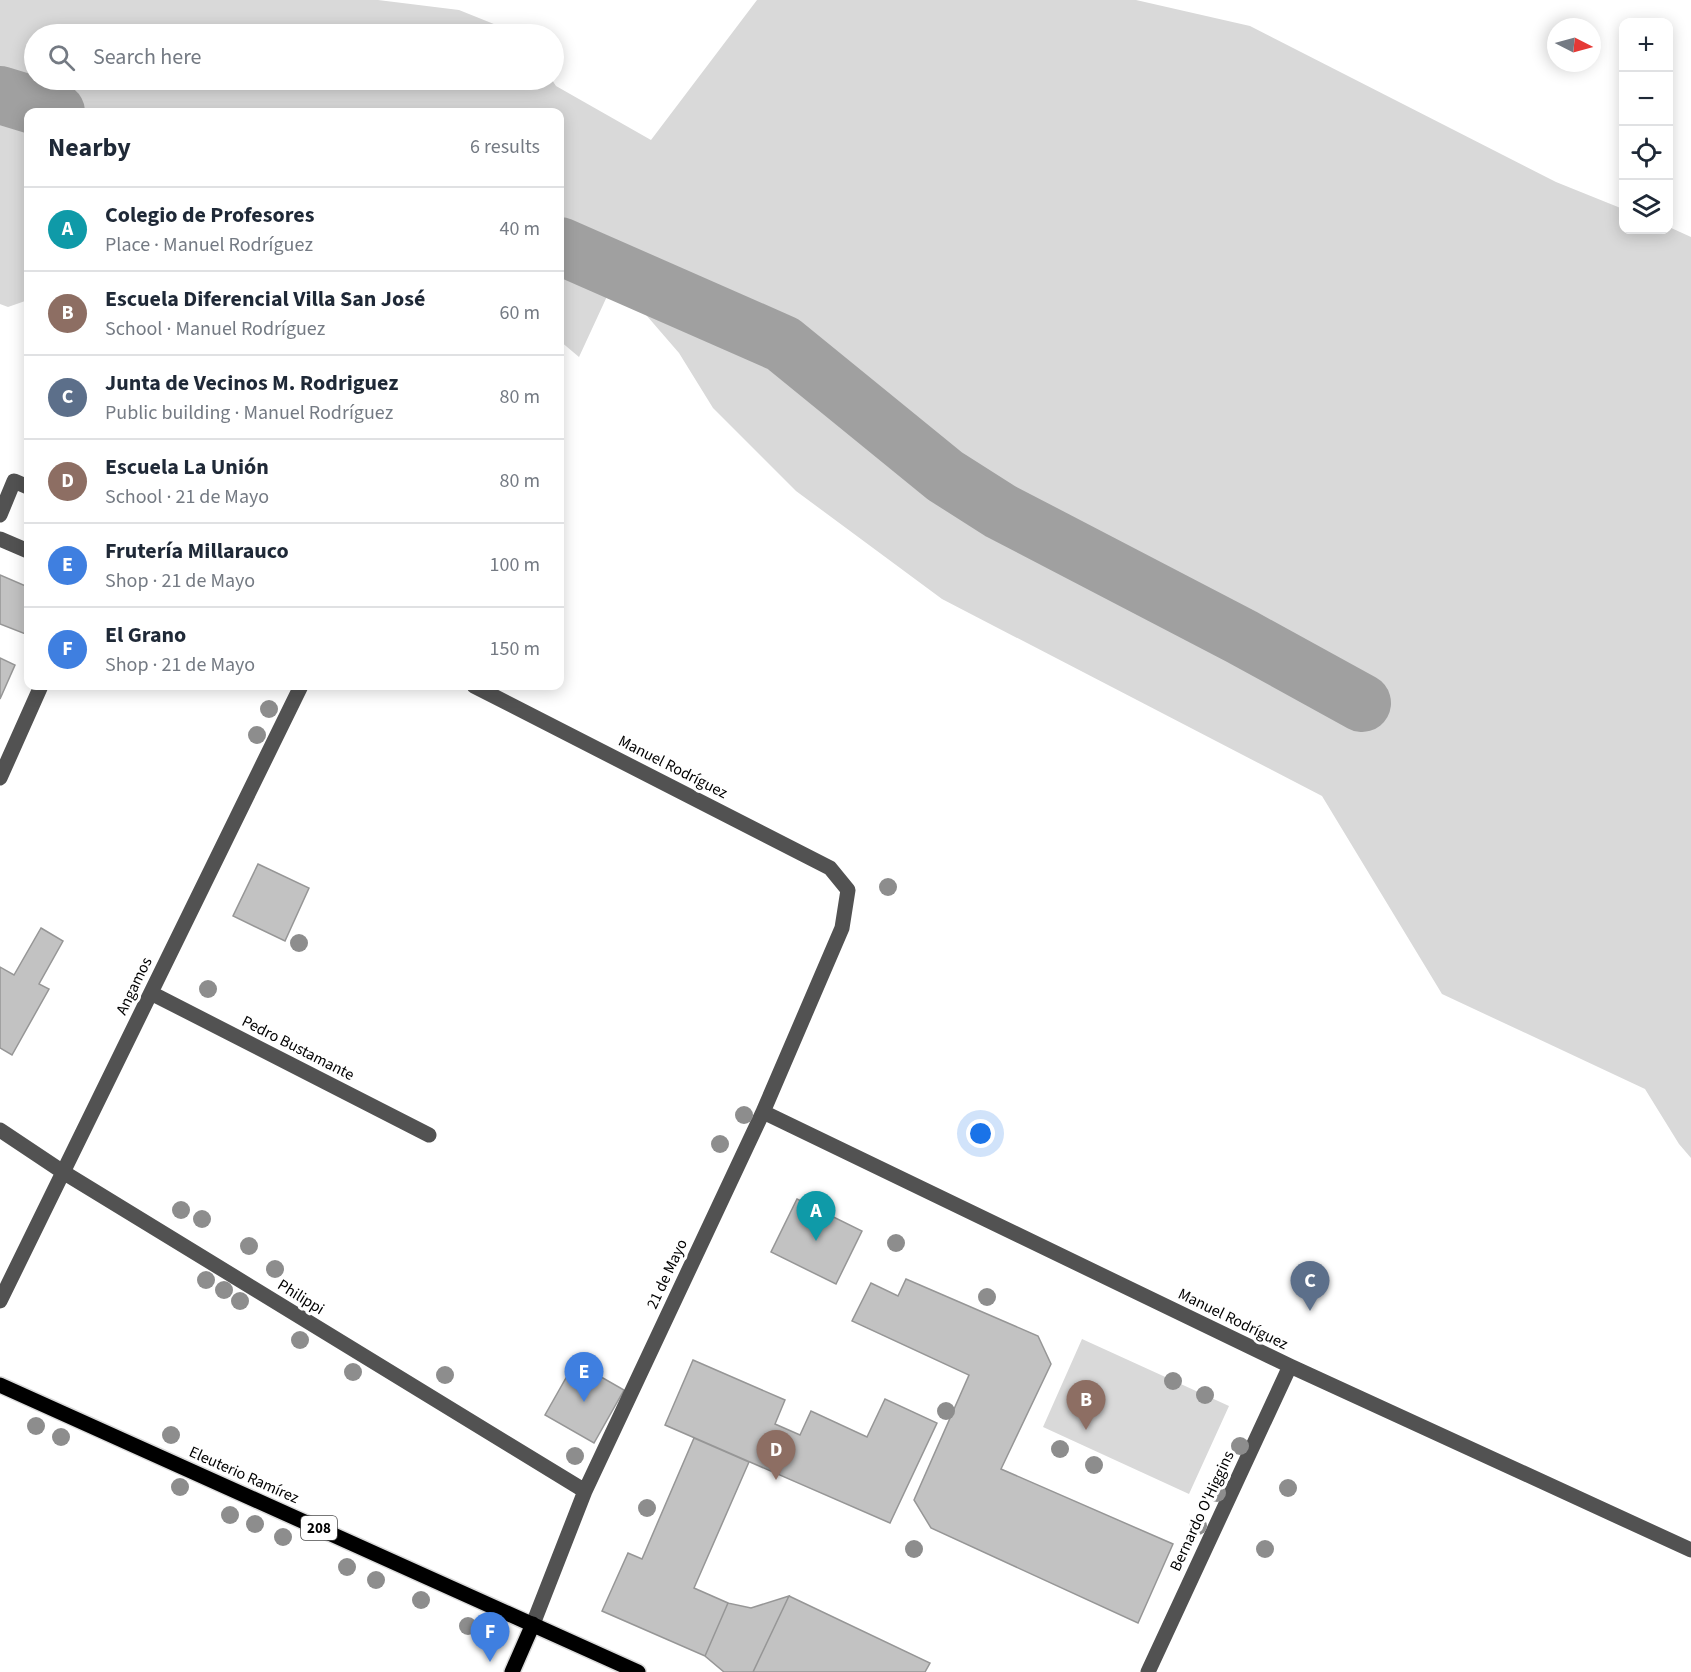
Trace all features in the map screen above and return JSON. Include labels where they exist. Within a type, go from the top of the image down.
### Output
[{"type":"main road","name":"Eleuterio Ramírez","points":[[0,1385],[638,1672]]},
{"type":"main road","name":"21 de Mayo","points":[[512,1672],[533,1624]]},
{"type":"street","points":[[0,515],[14,481],[24,485]]},
{"type":"street","points":[[0,539],[24,549]]},
{"type":"street","points":[[0,778],[39,690]]},
{"type":"street","name":"Angamos","points":[[0,1301],[299,690]]},
{"type":"street","name":"Manuel Rodríguez","points":[[482,690],[830,868],[848,890]]},
{"type":"street","name":"21 de Mayo","points":[[533,1624],[585,1491],[763,1112],[842,928],[848,890]]},
{"type":"street","name":"Pedro Bustamante","points":[[151,993],[429,1135]]},
{"type":"street","name":"Manuel Rodríguez","points":[[763,1112],[1290,1366],[1691,1550]]},
{"type":"street","name":"Philippi","points":[[0,1131],[63,1172],[585,1491]]},
{"type":"street","name":"Bernardo O'Higgins","points":[[1148,1672],[1290,1366]]},
{"type":"shaded area","points":[[0,0],[378,0],[459,10],[494,24],[24,24],[24,90],[563,90],[651,140],[757,0],[1136,0],[1250,26],[1556,182],[1619,207],[1619,234],[1673,234],[1673,229],[1691,237],[1691,1158],[1679,1144],[1645,1089],[1442,994],[1322,796],[942,599],[796,491],[713,408],[679,353],[615,279],[579,357],[564,344],[564,108],[24,108],[24,301],[8,307],[0,304]]},
{"type":"shaded area","points":[[1082,1339],[1229,1406],[1189,1494],[1043,1427]]},
{"type":"building","points":[[0,575],[24,585],[24,633],[0,624]]},
{"type":"building","points":[[0,658],[15,665],[0,699]]},
{"type":"building","points":[[258,864],[309,888],[285,941],[233,916]]},
{"type":"building","points":[[41,928],[63,941],[39,984],[49,989],[12,1055],[0,1048],[0,967],[14,975]]},
{"type":"building","points":[[797,1199],[862,1231],[836,1284],[771,1252]]},
{"type":"building","points":[[906,1279],[1038,1336],[1051,1364],[1001,1469],[1173,1544],[1138,1623],[931,1528],[914,1500],[969,1375],[852,1321],[871,1283],[898,1296]]},
{"type":"building","points":[[693,1360],[785,1400],[775,1424],[800,1435],[811,1411],[867,1437],[885,1399],[937,1423],[890,1523],[665,1425]]},
{"type":"building","points":[[575,1362],[624,1390],[594,1443],[545,1415]]},
{"type":"building","points":[[694,1438],[749,1462],[694,1588],[728,1603],[705,1656],[602,1611],[628,1553],[642,1559]]},
{"type":"building","points":[[789,1596],[930,1663],[925,1672],[753,1672]]},
{"type":"building","points":[[789,1596],[753,1672],[724,1672],[705,1656],[728,1603],[751,1608]]},
{"type":"waterway","points":[[0,95],[43,108]]},
{"type":"waterway","points":[[564,248],[783,344],[945,476],[1000,511],[1242,637],[1362,703]]},
{"type":"place","name":"Colegio de Profesores","points":[[816,1241]]},
{"type":"place","name":"Junta de Vecinos M. Rodriguez","points":[[1310,1311]]},
{"type":"place","name":"Frutería Millarauco","points":[[584,1402]]},
{"type":"place","name":"Escuela Diferencial Villa San José","points":[[1086,1430]]},
{"type":"place","name":"Escuela La Unión","points":[[776,1480]]},
{"type":"place","name":"El Grano","points":[[490,1662]]}]
